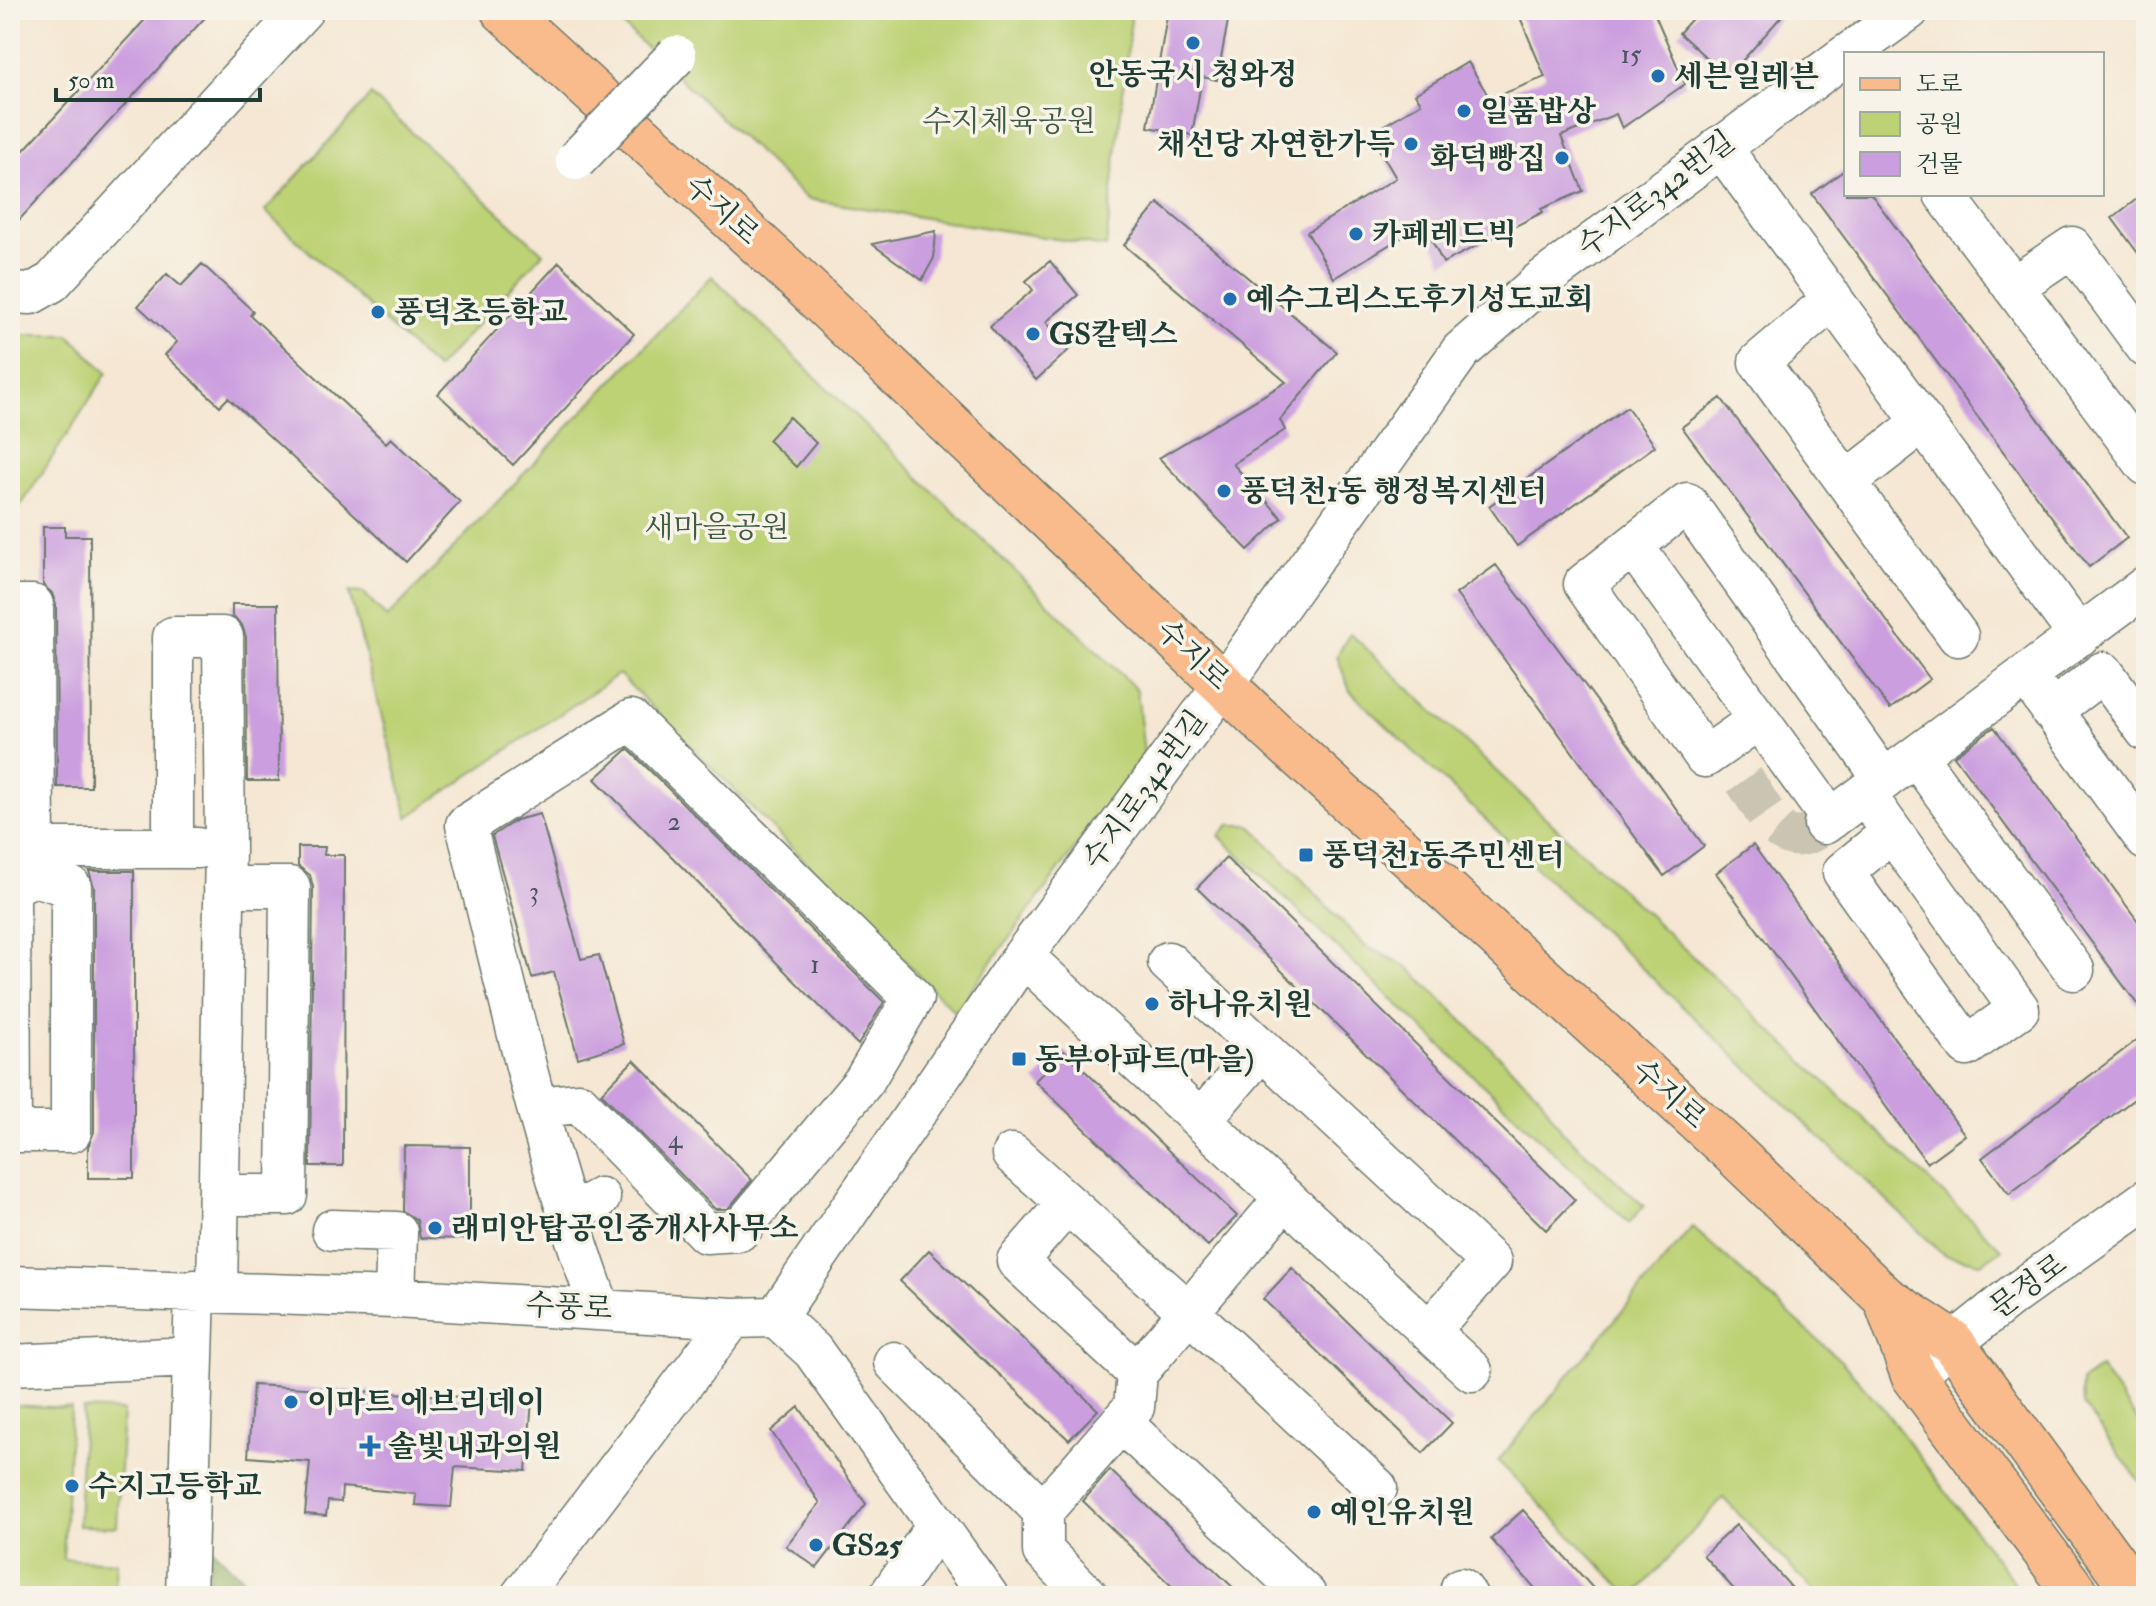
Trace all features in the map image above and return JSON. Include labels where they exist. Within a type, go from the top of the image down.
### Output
[{"type":"main road","name":"수지로","points":[[503,10],[795,277],[1224,684],[1729,1149],[1885,1298],[1952,1342],[2138,1596]]},
{"type":"main road","name":"수지로","points":[[1885,1298],[1913,1375],[2078,1596]]},
{"type":"street","points":[[10,293],[31,294],[52,282],[303,10]]},
{"type":"street","name":"수지로342번길","points":[[1851,52],[1909,10]]},
{"type":"street","points":[[576,160],[676,56]]},
{"type":"street","name":"수지로342번길","points":[[776,1317],[1023,956],[1224,684],[1464,348],[1541,281],[1844,57]]},
{"type":"street","points":[[1720,146],[2079,636]]},
{"type":"street","points":[[1945,196],[2146,465]]},
{"type":"street","points":[[2013,287],[2072,247],[2146,347]]},
{"type":"street","points":[[1833,299],[1759,362],[1958,636]]},
{"type":"street","points":[[1846,482],[1923,422]]},
{"type":"street","points":[[1759,719],[1705,757],[1584,584],[1687,503],[1874,787],[1892,832],[2019,1009],[1967,1046],[1843,872],[1892,832]]},
{"type":"street","points":[[1633,546],[1759,719],[1828,822],[2146,586]]},
{"type":"street","points":[[10,605],[33,605],[26,857],[10,887],[11,1132],[71,1132],[71,887],[26,857]]},
{"type":"street","points":[[173,848],[173,637],[223,637],[225,868],[219,1195],[193,1357],[184,1591]]},
{"type":"street","points":[[2051,711],[2103,672],[2146,731]]},
{"type":"street","points":[[2026,675],[2146,840]]},
{"type":"street","points":[[538,1107],[579,1103],[706,1233],[739,1231],[864,1081],[913,998],[631,720],[466,825],[538,1107],[583,1207],[600,1309]]},
{"type":"street","points":[[1916,756],[2074,970]]},
{"type":"street","points":[[26,857],[173,848],[225,868],[290,887],[287,1195],[219,1195]]},
{"type":"street","points":[[1023,956],[1472,1371]]},
{"type":"street","points":[[1168,962],[1491,1262],[1429,1331]]},
{"type":"street","points":[[1201,1120],[1262,1049]]},
{"type":"street","points":[[1012,1154],[1189,1312],[1377,1488]]},
{"type":"street","points":[[1088,1596],[1043,1551],[1043,1511],[1134,1407],[1137,1373],[1285,1198]]},
{"type":"street","name":"문정로","points":[[1913,1375],[1952,1342],[2146,1200]]},
{"type":"street","points":[[1066,1205],[1017,1261],[1137,1373]]},
{"type":"street","points":[[332,1230],[397,1232],[395,1298]]},
{"type":"street","name":"수풍로","points":[[10,1286],[206,1290],[733,1318],[776,1317]]},
{"type":"street","points":[[776,1317],[813,1351],[988,1596]]},
{"type":"street","points":[[521,1596],[733,1318]]},
{"type":"street","points":[[10,1365],[193,1357]]},
{"type":"street","points":[[894,1362],[1043,1511]]},
{"type":"street","points":[[1121,1422],[1306,1595]]},
{"type":"street","points":[[889,1596],[937,1525]]},
{"type":"green space","name":"수지체육공원","points":[[607,10],[1132,10],[1106,247],[807,199]]},
{"type":"green space","points":[[371,95],[543,253],[436,369],[265,211]]},
{"type":"green space","name":"새마을공원","points":[[712,276],[1137,690],[1144,754],[955,1012],[619,674],[408,817],[349,592],[364,593],[387,618]]},
{"type":"green space","points":[[10,335],[69,335],[107,373],[20,507],[10,507]]},
{"type":"green space","points":[[1350,633],[2002,1249],[1981,1263],[1944,1255],[1350,691],[1337,656]]},
{"type":"green space","points":[[1229,825],[1250,825],[1365,946],[1408,967],[1539,1095],[1562,1131],[1644,1206],[1629,1223],[1219,836]]},
{"type":"green space","points":[[1692,1227],[1841,1361],[1882,1407],[2024,1596],[1819,1596],[1723,1498],[1634,1596],[1630,1596],[1498,1461]]},
{"type":"green space","points":[[2100,1368],[2146,1432],[2146,1490],[2083,1405],[2082,1381]]},
{"type":"green space","points":[[10,1405],[71,1408],[63,1559],[117,1562],[115,1596],[10,1596]]},
{"type":"green space","points":[[83,1409],[123,1411],[117,1527],[78,1526]]},
{"type":"green space","points":[[209,1545],[256,1592],[258,1596],[209,1596]]},
{"type":"building","points":[[154,10],[212,10],[10,230],[10,165]]},
{"type":"building","name":"안동국시 청와정","points":[[1168,10],[1230,10],[1217,80],[1202,77],[1192,135],[1148,127]]},
{"type":"building","points":[[1517,10],[1653,10],[1685,84],[1622,128],[1616,114],[1561,136],[1583,191],[1541,209],[1543,212],[1443,263],[1424,224],[1334,278],[1307,232],[1396,178],[1376,144],[1384,139],[1378,129],[1421,103],[1415,94],[1468,62],[1490,99],[1545,77]]},
{"type":"building","points":[[1700,10],[1787,10],[1728,77],[1679,33]]},
{"type":"building","points":[[1844,170],[1844,196],[1872,196],[2127,538],[2089,567],[1812,194]]},
{"type":"building","points":[[2146,192],[2146,264],[2112,218]]},
{"type":"building","points":[[1158,203],[1337,352],[1280,420],[1285,430],[1233,464],[1282,518],[1248,550],[1159,458],[1286,382],[1124,245]]},
{"type":"building","points":[[936,231],[934,258],[922,280],[872,244]]},
{"type":"building","points":[[1050,261],[1078,295],[1046,322],[1069,350],[1036,380],[990,326],[1033,290],[1026,281]]},
{"type":"building","points":[[559,262],[634,334],[513,465],[438,394]]},
{"type":"building","points":[[202,264],[253,311],[250,315],[386,443],[391,438],[460,502],[406,562],[228,398],[220,406],[165,355],[177,342],[138,306],[167,274],[181,286]]},
{"type":"building","points":[[1721,398],[1930,679],[1890,709],[1682,427]]},
{"type":"building","points":[[1627,407],[1655,446],[1517,546],[1489,506]]},
{"type":"building","points":[[789,417],[816,443],[796,467],[768,440]]},
{"type":"building","points":[[43,527],[65,527],[65,536],[90,536],[91,787],[57,787],[56,605],[52,593],[43,585]]},
{"type":"building","points":[[1496,565],[1704,846],[1664,876],[1456,594]]},
{"type":"building","points":[[232,604],[278,604],[279,781],[247,781],[246,637],[242,625],[232,616]]},
{"type":"building","points":[[1994,727],[2146,932],[2146,1016],[1954,756]]},
{"type":"building","points":[[628,749],[884,1002],[858,1045],[595,779]]},
{"type":"building","points":[[540,814],[581,959],[599,955],[624,1044],[578,1058],[554,972],[532,978],[492,836],[516,820]]},
{"type":"building","points":[[1753,845],[1965,1135],[1927,1163],[1716,873]]},
{"type":"building","points":[[298,847],[325,847],[324,855],[344,855],[343,1166],[310,1166],[313,887],[310,875],[298,866]]},
{"type":"building","points":[[1226,858],[1575,1200],[1546,1230],[1197,888]]},
{"type":"building","points":[[89,871],[134,871],[134,1178],[88,1178],[88,1147],[94,1132],[94,887]]},
{"type":"building","points":[[2146,1033],[2146,1090],[2009,1194],[1982,1158]]},
{"type":"building","points":[[1064,1051],[1237,1216],[1208,1246],[1035,1081]]},
{"type":"building","points":[[634,1060],[752,1180],[728,1209],[715,1209],[601,1093]]},
{"type":"building","points":[[404,1146],[470,1147],[470,1239],[420,1238],[417,1220],[403,1211]]},
{"type":"building","points":[[929,1250],[1098,1410],[1069,1440],[900,1281]]},
{"type":"building","points":[[1292,1268],[1452,1423],[1423,1453],[1263,1299]]},
{"type":"building","points":[[253,1385],[532,1401],[526,1471],[455,1467],[451,1507],[415,1505],[416,1494],[342,1487],[341,1502],[328,1501],[326,1516],[305,1514],[310,1462],[248,1457]]},
{"type":"building","points":[[799,1407],[866,1504],[817,1568],[786,1546],[820,1503],[771,1431]]},
{"type":"building","points":[[1110,1470],[1242,1596],[1182,1596],[1083,1501]]},
{"type":"building","points":[[1523,1510],[1600,1596],[1542,1596],[1491,1539]]},
{"type":"building","points":[[1736,1525],[1799,1596],[1740,1596],[1703,1555]]},
{"type":"tunnel","points":[[1744,780],[1768,817],[1786,834],[1797,836],[1809,833],[1824,824]]},
{"type":"place","name":"안동국시 청와정","points":[[1193,43]]},
{"type":"place","name":"세븐일레븐","points":[[1658,76]]},
{"type":"place","name":"일품밥상","points":[[1464,111]]},
{"type":"place","name":"채선당 자연한가득","points":[[1411,144]]},
{"type":"place","name":"화덕빵집","points":[[1562,158]]},
{"type":"place","name":"카페레드빅","points":[[1356,234]]},
{"type":"place","name":"예수그리스도후기성도교회","points":[[1230,299]]},
{"type":"place","name":"풍덕초등학교","points":[[378,312]]},
{"type":"place","name":"GS칼텍스","points":[[1033,334]]},
{"type":"place","name":"풍덕천1동 행정복지센터","points":[[1224,491]]},
{"type":"place","name":"풍덕천1동주민센터","points":[[1306,855]]},
{"type":"place","name":"하나유치원","points":[[1152,1004]]},
{"type":"place","name":"동부아파트(마을)","points":[[1019,1059]]},
{"type":"place","name":"래미안탑공인중개사사무소","points":[[435,1228]]},
{"type":"place","name":"이마트 에브리데이","points":[[291,1402]]},
{"type":"place","name":"솔빛내과의원","points":[[370,1446]]},
{"type":"place","name":"수지고등학교","points":[[72,1486]]},
{"type":"place","name":"예인유치원","points":[[1314,1512]]},
{"type":"place","name":"GS25","points":[[816,1545]]}]
